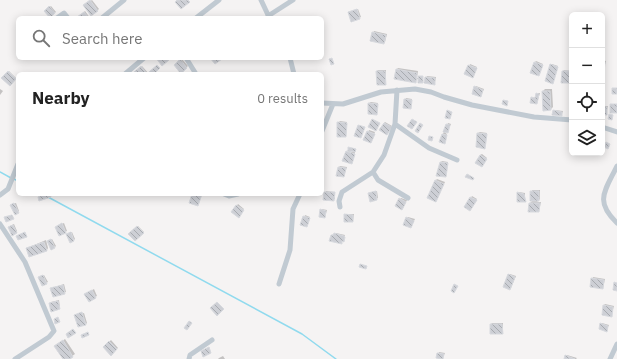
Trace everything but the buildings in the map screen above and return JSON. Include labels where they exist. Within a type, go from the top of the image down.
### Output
[{"type":"street","points":[[104,16],[124,0]]},
{"type":"street","points":[[199,16],[219,0]]},
{"type":"street","points":[[261,0],[268,16]]},
{"type":"street","points":[[269,16],[293,0]]},
{"type":"street","points":[[127,72],[142,60]]},
{"type":"street","points":[[187,60],[195,72]]},
{"type":"street","points":[[290,60],[294,72]]},
{"type":"street","points":[[324,103],[343,104],[382,92],[415,89],[472,104],[534,117],[569,120]]},
{"type":"street","points":[[340,208],[339,201],[342,192],[373,172],[384,155],[395,124],[397,90]]},
{"type":"street","points":[[324,126],[333,104]]},
{"type":"street","points":[[395,124],[429,148],[457,160]]},
{"type":"street","points":[[605,128],[617,132]]},
{"type":"street","points":[[617,166],[604,192],[602,202],[606,211],[617,223]]},
{"type":"street","points":[[0,195],[8,188],[16,170]]},
{"type":"street","points":[[373,172],[378,180],[408,198]]},
{"type":"street","points":[[279,284],[290,250],[293,210],[299,196]]},
{"type":"street","points":[[0,224],[25,262],[54,330],[49,336],[15,359]]},
{"type":"street","points":[[189,359],[190,355],[212,340]]},
{"type":"street","points":[[610,359],[617,344]]},
{"type":"waterway","points":[[0,172],[11,178]]},
{"type":"waterway","points":[[48,197],[302,334],[336,359]]}]
